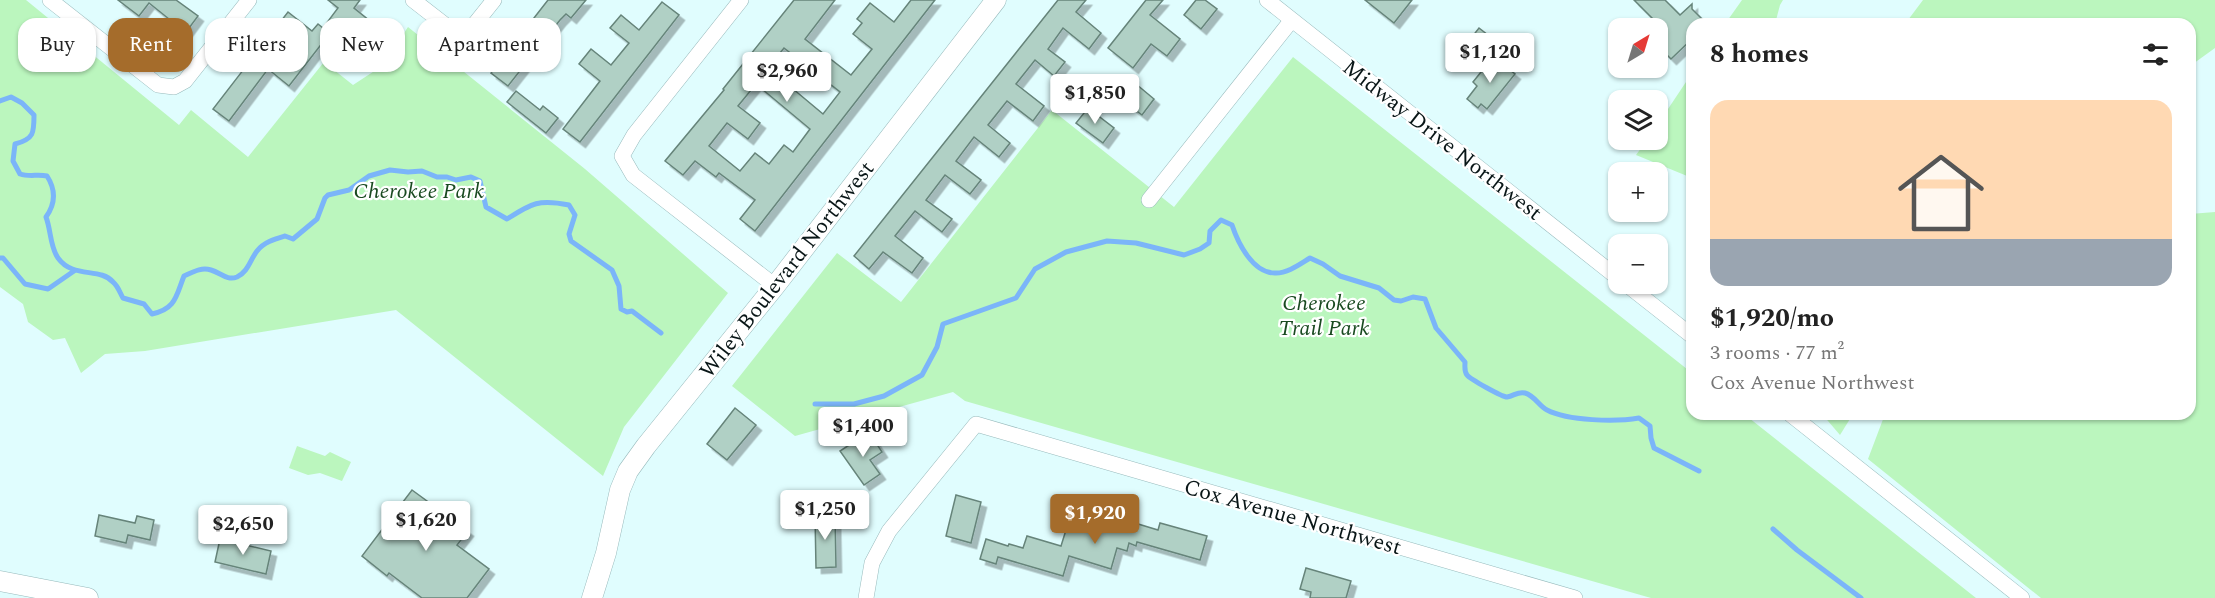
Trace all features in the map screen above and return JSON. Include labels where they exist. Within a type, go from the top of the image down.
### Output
[{"type":"street","points":[[50,0],[158,85],[174,87],[185,81],[249,0]]},
{"type":"street","points":[[413,0],[449,28],[465,33],[494,0]]},
{"type":"street","points":[[741,0],[634,135],[622,156],[633,175],[775,286]]},
{"type":"street","name":"Wiley Boulevard Northwest","points":[[592,598],[606,553],[620,490],[628,471],[775,286],[996,0]]},
{"type":"street","name":"Midway Drive Northwest","points":[[1267,0],[1608,270]]},
{"type":"street","points":[[1149,200],[1292,21]]},
{"type":"street","points":[[1639,294],[1686,331]]},
{"type":"street","points":[[1798,420],[2022,598]]},
{"type":"street","name":"Cox Avenue Northwest","points":[[866,598],[872,563],[889,531],[976,424],[1575,598]]},
{"type":"street","name":"Wiley Boulevard Northwest","points":[[606,553],[608,598]]},
{"type":"street","points":[[0,581],[88,598]]},
{"type":"green space","name":"Cherokee Park","points":[[0,0],[26,0],[48,18],[18,18],[18,72],[96,72],[96,57],[108,67],[108,72],[114,72],[179,125],[191,110],[248,157],[320,67],[320,72],[337,72],[353,85],[373,72],[405,72],[405,32],[408,27],[417,34],[417,72],[464,72],[585,169],[728,293],[624,427],[603,476],[396,310],[145,351],[105,354],[81,373],[65,338],[53,340],[28,322],[23,304],[0,287]]},
{"type":"green space","points":[[1742,0],[1783,0],[1777,18],[1729,18]]},
{"type":"green space","points":[[1923,0],[2215,0],[2215,48],[2196,62],[2196,18],[1910,18]]},
{"type":"green space","name":"Cherokee Trail Park","points":[[1293,57],[1686,368],[1686,420],[1752,420],[1976,598],[1651,598],[965,401],[953,392],[795,436],[732,386],[837,253],[901,302],[1052,110],[1174,207]]},
{"type":"green space","points":[[1686,82],[1686,176],[1668,168],[1668,162],[1653,162],[1636,155],[1640,150],[1668,150],[1668,109]]},
{"type":"green space","points":[[2215,212],[2215,598],[2041,598],[1868,459],[1883,420],[2196,420],[2196,214]]},
{"type":"green space","points":[[1827,420],[1849,420],[1840,435]]},
{"type":"green space","points":[[297,446],[325,456],[330,452],[351,462],[342,481],[320,473],[308,475],[289,468]]},
{"type":"building","points":[[118,0],[176,0],[198,16],[193,23],[193,18],[168,18],[149,3],[139,16]]},
{"type":"building","points":[[328,0],[360,0],[354,8],[366,18],[330,18],[338,8]]},
{"type":"building","points":[[548,0],[586,0],[571,18],[566,14],[561,19],[534,18]]},
{"type":"building","points":[[794,0],[835,0],[805,39],[851,75],[872,49],[853,34],[862,23],[857,19],[870,3],[894,22],[911,0],[935,0],[755,231],[740,219],[755,200],[719,173],[716,177],[695,161],[683,175],[665,161]],"holes":[[[784,48],[840,92],[823,114],[768,68]],[[756,84],[810,129],[793,152],[784,145],[769,164],[755,153],[740,171],[709,146],[727,123],[748,139],[760,123],[738,106]]]},
{"type":"building","points":[[1058,0],[1086,0],[1076,12],[1101,33],[1089,49],[1063,28],[1048,49],[1065,62],[1054,76],[1035,60],[1016,84],[1044,106],[1033,121],[1007,101],[988,125],[1010,143],[999,157],[974,137],[956,161],[981,180],[970,194],[945,175],[926,200],[952,219],[942,232],[915,211],[895,236],[923,258],[912,273],[883,252],[869,269],[854,256]]},
{"type":"building","points":[[1146,0],[1163,0],[1150,15],[1180,39],[1167,56],[1151,44],[1133,68],[1108,48]]},
{"type":"building","points":[[1196,0],[1205,0],[1217,9],[1201,29],[1184,15]]},
{"type":"building","points":[[1365,0],[1412,0],[1394,23]]},
{"type":"building","points":[[1634,0],[1665,0],[1680,15],[1692,4],[1692,9],[1701,18],[1686,18],[1686,45],[1671,59],[1668,56],[1668,18],[1652,18]]},
{"type":"building","points":[[662,2],[679,15],[580,142],[563,129],[600,81],[579,64],[591,49],[611,65],[629,43],[610,28],[621,15],[639,30]]},
{"type":"building","points":[[288,12],[296,18],[283,18]]},
{"type":"building","points":[[318,24],[320,26],[320,46],[308,61],[308,28],[312,31]]},
{"type":"building","points":[[1479,28],[1493,39],[1482,53],[1468,42]]},
{"type":"building","points":[[1493,57],[1515,74],[1487,109],[1481,104],[1478,108],[1467,99],[1477,86],[1473,82]]},
{"type":"building","points":[[242,72],[266,72],[229,121],[213,109]]},
{"type":"building","points":[[272,72],[300,72],[289,86]]},
{"type":"building","points":[[492,72],[519,72],[508,86]]},
{"type":"building","points":[[1130,79],[1154,99],[1142,115],[1117,96]]},
{"type":"building","points":[[516,91],[540,110],[543,106],[558,118],[546,133],[507,102]]},
{"type":"building","points":[[1088,108],[1114,128],[1103,143],[1076,123]]},
{"type":"building","points":[[735,408],[756,425],[727,460],[707,444]]},
{"type":"building","points":[[869,432],[882,452],[870,460],[880,474],[864,485],[840,451]]},
{"type":"building","points":[[412,490],[468,531],[457,545],[489,569],[467,598],[422,598],[389,573],[387,576],[362,556]]},
{"type":"building","points":[[956,495],[981,502],[971,543],[946,536]]},
{"type":"building","points":[[1071,514],[1088,519],[1087,522],[1111,529],[1115,517],[1158,530],[1160,523],[1207,536],[1200,560],[1137,542],[1136,546],[1129,543],[1127,551],[1117,548],[1111,569],[1069,556],[1063,576],[998,557],[996,564],[980,559],[986,539],[1023,548],[1027,536],[1061,546]]},
{"type":"building","points":[[99,515],[135,523],[137,516],[154,520],[150,540],[128,535],[126,543],[95,536]]},
{"type":"building","points":[[815,515],[835,515],[836,567],[816,568]]},
{"type":"building","points":[[220,539],[271,551],[266,574],[215,562]]},
{"type":"building","points":[[1306,568],[1351,581],[1346,598],[1310,598],[1311,592],[1300,589]]},
{"type":"waterway","points":[[0,101],[11,97],[22,103],[34,115],[32,134],[26,140],[15,144],[13,161],[20,174],[47,176],[50,181],[53,202],[46,217],[53,249],[58,258],[71,268],[108,278],[116,285],[123,298],[144,304],[152,314],[171,305],[184,276],[207,269],[230,278],[241,275],[263,245],[285,236],[293,239],[317,219],[328,195],[349,190],[369,176],[390,170],[422,171],[437,177],[456,180],[471,177],[480,181],[486,207],[507,219],[536,204],[550,202],[569,205],[575,215],[569,234],[571,241],[612,270],[619,286],[621,309],[627,312],[632,311],[661,333]]},
{"type":"waterway","points":[[815,404],[854,404],[884,396],[922,375],[937,347],[943,324],[1016,298],[1035,269],[1066,252],[1107,241],[1136,243],[1184,255],[1209,243],[1210,231],[1221,220],[1232,225],[1248,256],[1260,268],[1268,272],[1285,272],[1310,258],[1340,276],[1379,288],[1394,300],[1401,301],[1413,297],[1425,299],[1436,328],[1465,362],[1467,375],[1493,391],[1507,397],[1525,393],[1556,414],[1605,420],[1639,418],[1650,426],[1654,448],[1699,471]]},
{"type":"waterway","points":[[0,258],[3,258],[25,284],[48,289],[74,271]]},
{"type":"waterway","points":[[1773,529],[1861,598]]}]
